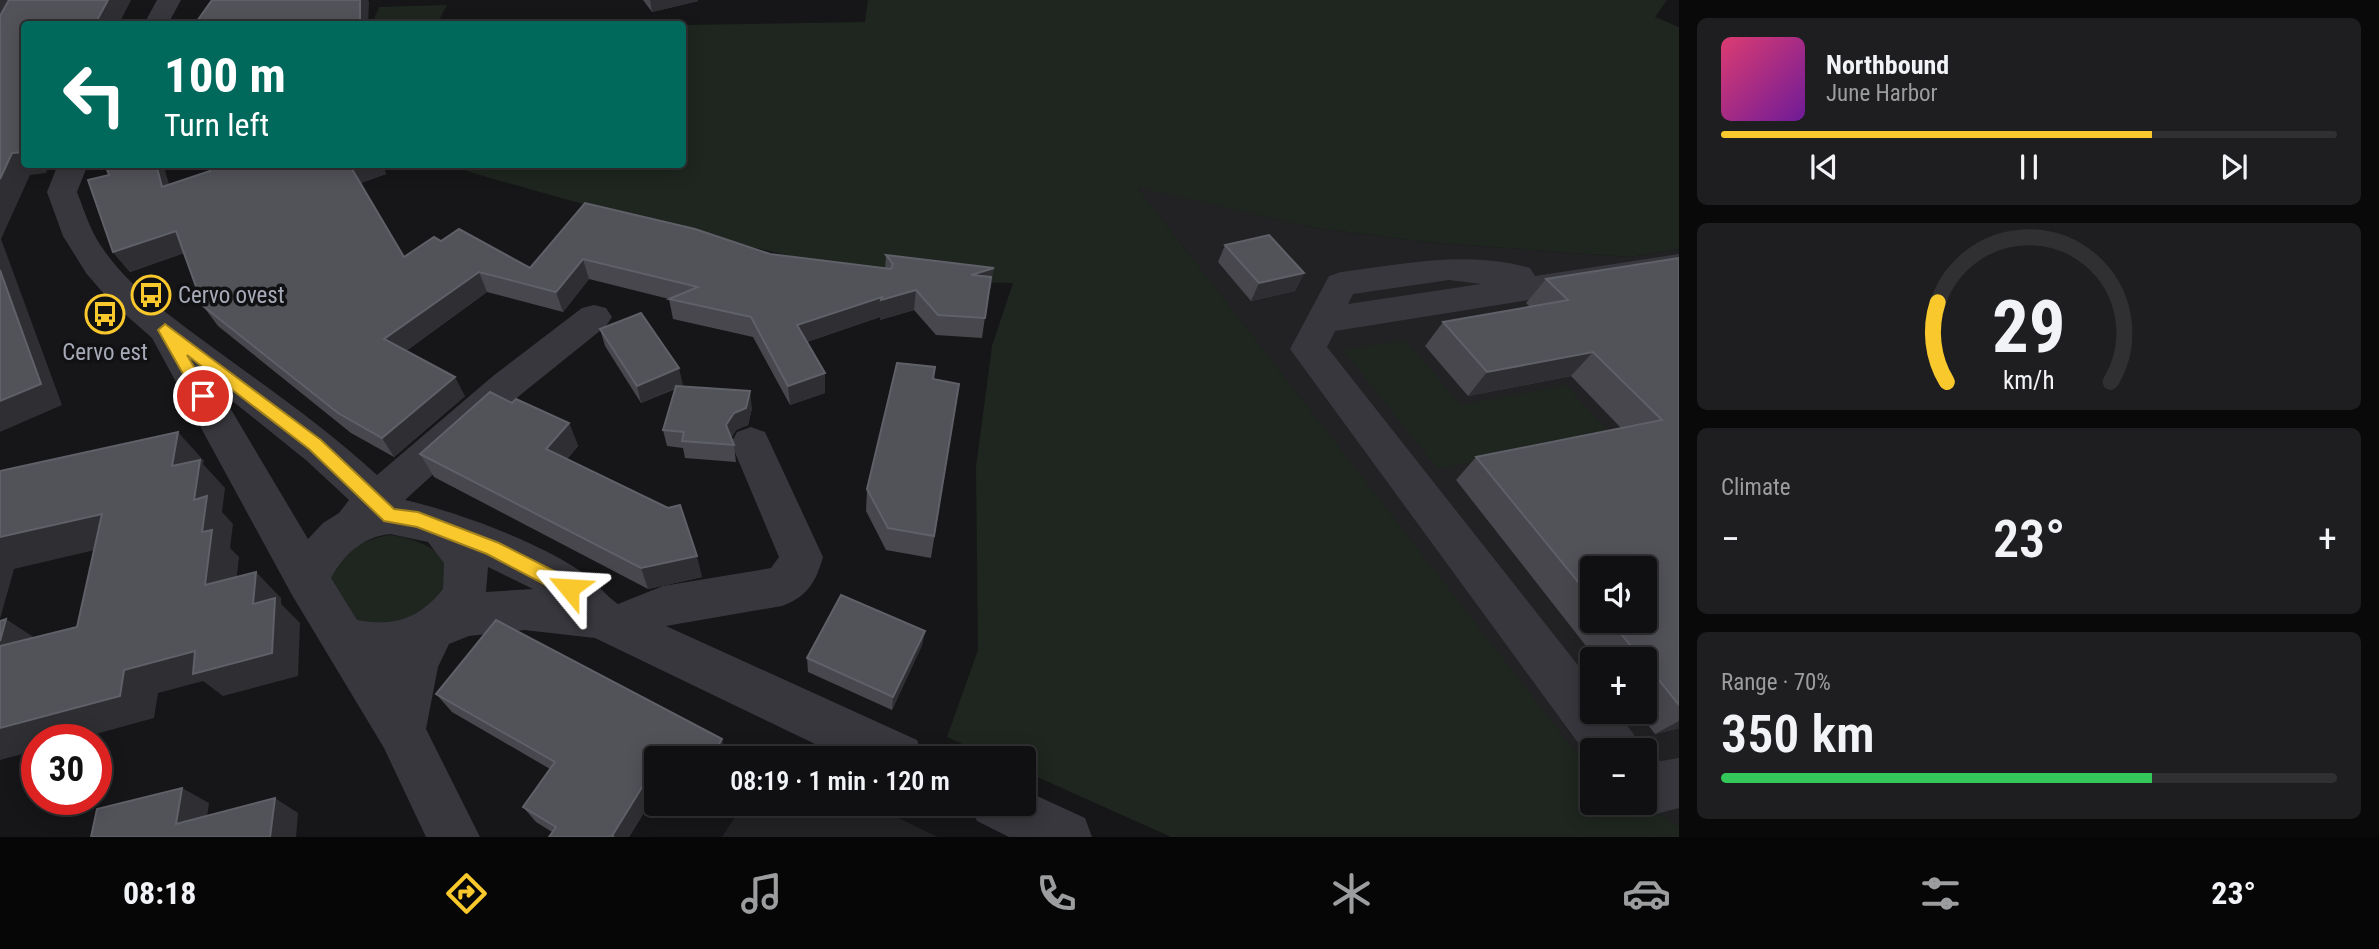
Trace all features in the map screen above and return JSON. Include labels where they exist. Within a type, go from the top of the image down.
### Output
[{"type":"street","points":[[158,21],[169,0]]},
{"type":"street","points":[[72,168],[62,192],[87,250],[120,290],[165,330],[315,445],[384,509],[418,519],[493,549],[569,588],[609,622]]},
{"type":"street","points":[[1605,738],[1308,349],[1324,320],[1679,265]]},
{"type":"street","points":[[308,581],[317,558],[338,533],[384,509],[506,386],[594,317]]},
{"type":"street","points":[[165,330],[308,581],[401,731],[454,837]]},
{"type":"street","points":[[609,622],[663,606],[782,586],[797,572],[801,557],[751,443]]},
{"type":"street","points":[[401,731],[415,667],[440,625],[457,609],[466,583],[466,564],[444,531]]},
{"type":"street","points":[[342,638],[370,645],[402,643],[440,625],[506,608],[558,609],[609,622],[873,746]]},
{"type":"street","points":[[1657,788],[1679,783]]},
{"type":"street","points":[[1022,816],[1066,837]]},
{"type":"shaded area","points":[[868,0],[1667,0],[1655,17],[1679,27],[1679,249],[1629,257],[1427,242],[1316,228],[1137,187],[1580,758],[1580,815],[1657,813],[1679,827],[1679,837],[1171,837],[1036,776],[1036,746],[967,746],[947,737],[978,650],[976,467],[992,346],[1013,283],[899,275],[788,255],[613,212],[457,168],[686,168],[686,25],[865,22]]},
{"type":"shaded area","points":[[447,5],[439,21],[373,21],[379,7]]},
{"type":"shaded area","points":[[1136,186],[1316,228],[1427,242],[1629,257],[1679,249],[1679,827],[1657,813],[1657,738],[1580,738],[1580,758]]},
{"type":"shaded area","points":[[1405,340],[1461,405],[1566,385],[1611,434],[1438,469],[1343,350]]},
{"type":"shaded area","points":[[388,535],[424,544],[440,555],[448,574],[440,604],[402,627],[357,624],[330,579],[346,554],[360,544]]},
{"type":"shaded area","points":[[736,816],[894,816],[938,837],[722,837]]},
{"type":"building","points":[[9,0],[108,0],[97,21],[21,21],[21,152],[12,153],[0,179],[0,16]]},
{"type":"building","points":[[212,0],[360,0],[360,21],[197,21]]},
{"type":"building","points":[[106,168],[157,168],[162,187],[210,171],[210,168],[351,168],[404,257],[434,237],[441,241],[459,229],[530,268],[585,203],[695,229],[770,254],[891,269],[893,264],[886,255],[994,268],[971,275],[991,277],[985,318],[938,315],[916,290],[881,300],[882,297],[797,325],[825,373],[788,386],[751,317],[669,299],[698,287],[583,259],[556,292],[479,272],[384,339],[455,377],[382,438],[338,413],[203,306],[176,231],[113,252],[88,180],[109,175]]},
{"type":"building","points":[[1269,235],[1304,273],[1259,283],[1225,245]]},
{"type":"building","points":[[1679,258],[1679,705],[1657,678],[1657,647],[1632,647],[1621,633],[1657,633],[1657,556],[1580,556],[1580,584],[1476,457],[1662,420],[1593,352],[1487,372],[1443,322],[1568,300],[1546,279]]},
{"type":"building","points":[[0,270],[41,384],[0,401]]},
{"type":"building","points":[[641,313],[679,368],[637,386],[600,329]]},
{"type":"building","points":[[897,363],[935,367],[933,379],[959,384],[934,536],[888,528],[867,489]]},
{"type":"building","points":[[676,386],[750,391],[746,408],[734,413],[726,425],[734,445],[682,441],[684,432],[663,430]]},
{"type":"building","points":[[490,392],[512,403],[516,399],[569,423],[546,449],[668,508],[680,505],[697,556],[641,568],[420,454]]},
{"type":"building","points":[[178,432],[172,466],[200,460],[194,500],[207,496],[202,532],[212,530],[205,585],[256,572],[253,604],[275,598],[272,653],[193,674],[195,651],[124,670],[120,696],[0,728],[0,646],[77,627],[102,514],[0,537],[0,471]]},
{"type":"building","points":[[841,595],[925,631],[893,697],[807,658]]},
{"type":"building","points":[[6,619],[0,641],[0,621]]},
{"type":"building","points":[[496,620],[722,739],[718,746],[644,746],[644,784],[612,836],[614,837],[549,837],[556,827],[523,807],[555,762],[436,694]]},
{"type":"building","points":[[182,788],[176,824],[275,798],[270,837],[91,837],[96,815],[112,815],[112,805]]},
{"type":"place","name":"Cervo ovest","points":[[151,295]]},
{"type":"place","name":"Cervo est","points":[[105,314]]},
{"type":"route","points":[[203,396],[165,330],[315,445],[390,516],[418,519],[493,549],[569,588]]}]
